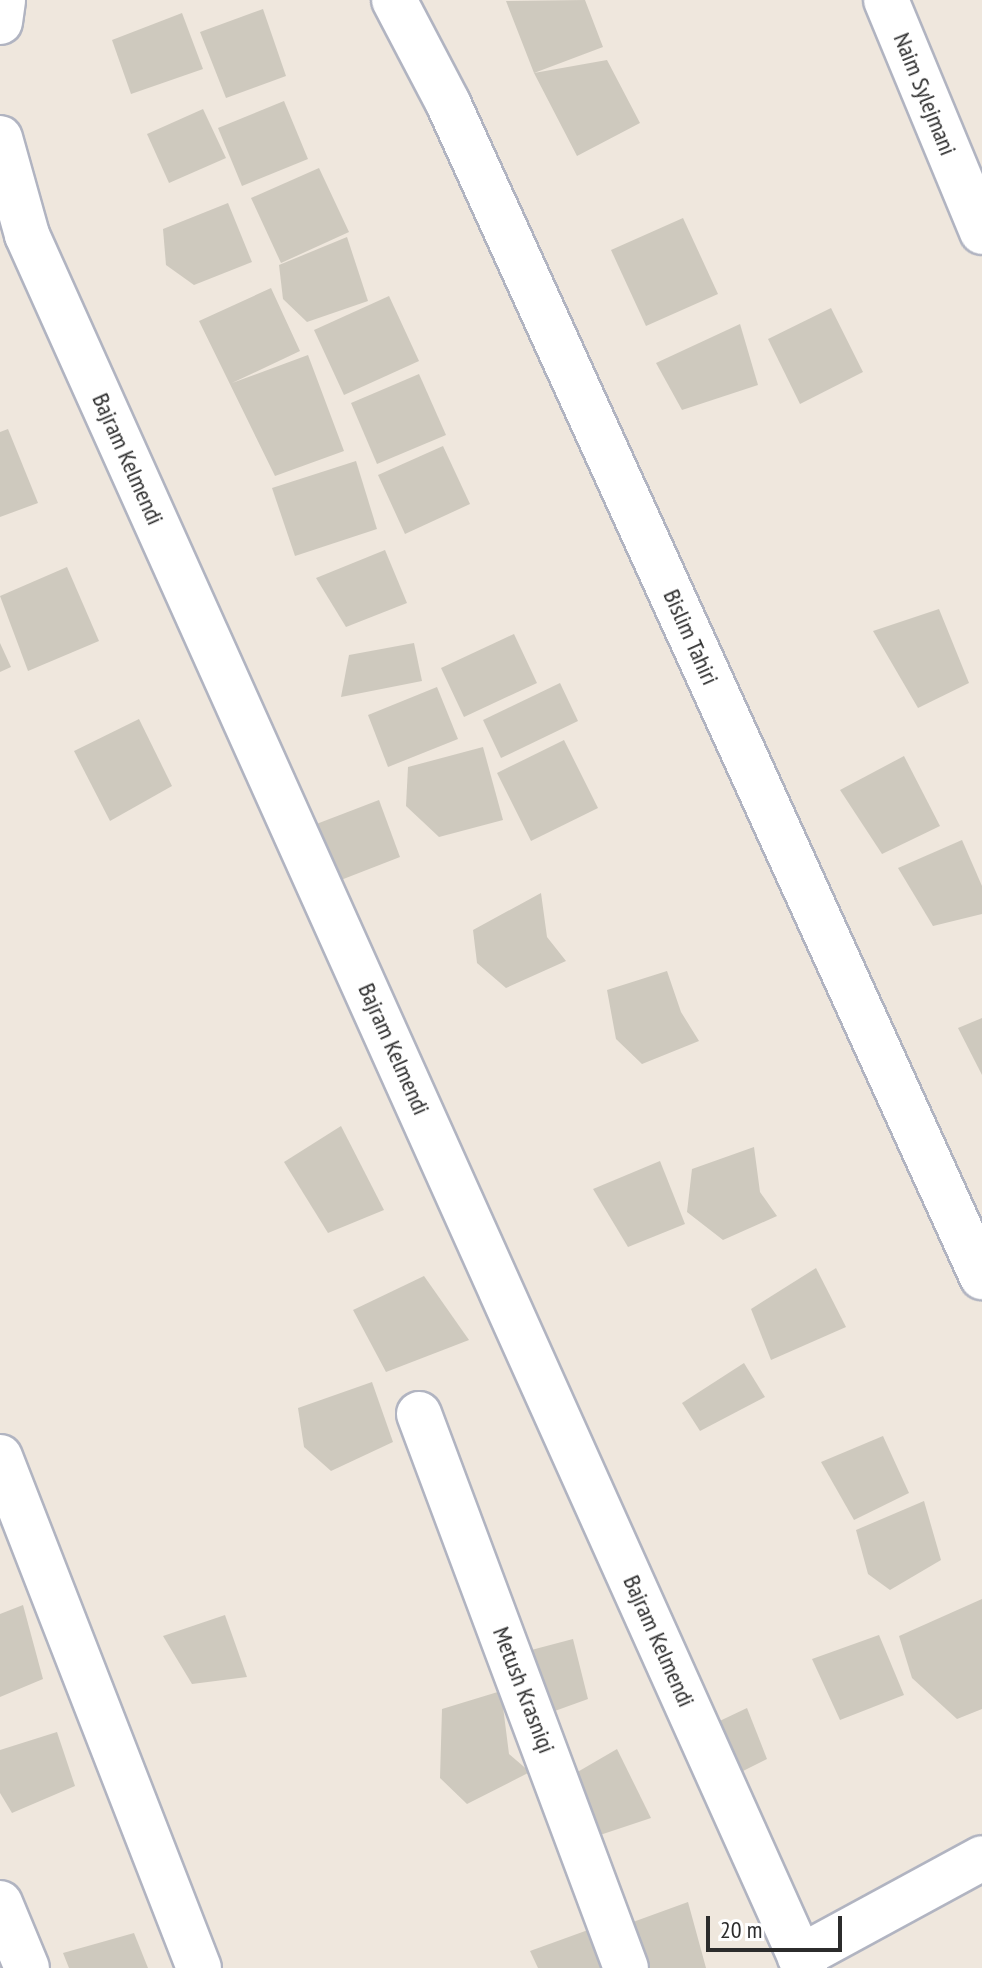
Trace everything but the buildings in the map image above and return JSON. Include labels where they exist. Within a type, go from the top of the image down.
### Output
[{"type":"street","points":[[0,22],[3,0]]},
{"type":"street","name":"Bislim Tahiri","points":[[394,0],[448,103],[982,1277]]},
{"type":"street","name":"Naim Sylejmani","points":[[886,0],[982,232]]},
{"type":"street","name":"Bajram Kelmendi","points":[[0,138],[27,235],[802,1962]]},
{"type":"street","name":"Metush Krasniqi","points":[[419,1414],[626,1968]]},
{"type":"street","points":[[0,1457],[199,1968]]},
{"type":"street","points":[[802,1962],[982,1858]]},
{"type":"street","points":[[0,1903],[27,1968]]}]
